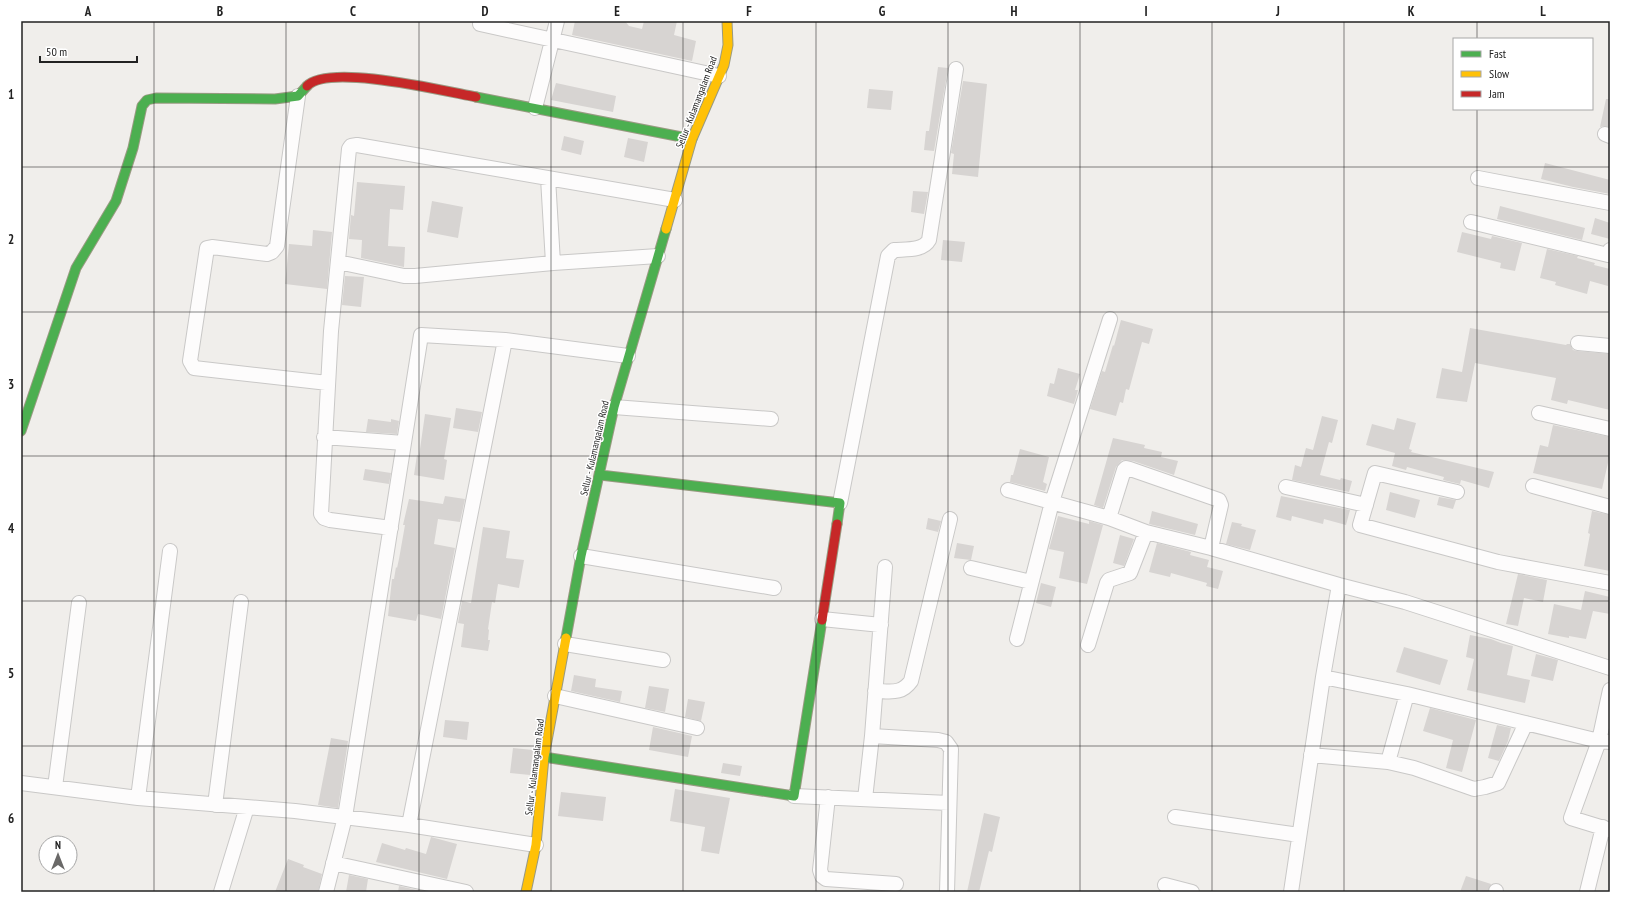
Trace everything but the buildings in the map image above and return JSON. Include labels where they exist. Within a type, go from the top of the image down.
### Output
[{"type":"street","points":[[535,108],[557,21]]},
{"type":"street","name":"Sellur - Kulamangalam Road","points":[[526,892],[536,845],[544,757],[555,696],[581,556],[614,407],[692,139],[724,64],[728,45],[727,21]]},
{"type":"street","points":[[480,24],[719,76]]},
{"type":"street","points":[[794,796],[840,503],[888,256],[894,250],[922,248],[927,245],[929,240],[956,69]]},
{"type":"street","points":[[328,382],[194,368],[190,361],[207,248],[212,247],[268,254],[278,246],[298,96],[309,84],[319,79],[348,77],[395,82],[692,139]]},
{"type":"street","points":[[21,431],[76,268],[116,201],[132,148],[142,106],[147,100],[156,98],[275,99],[298,96]]},
{"type":"street","points":[[391,528],[324,518],[322,514],[324,437],[328,382],[349,149],[352,146],[357,145],[675,200]]},
{"type":"street","points":[[548,178],[553,263]]},
{"type":"street","points":[[1478,178],[1610,203]]},
{"type":"street","points":[[1471,222],[1609,254]]},
{"type":"street","points":[[338,262],[404,276],[429,276],[553,263],[658,256]]},
{"type":"street","points":[[1017,639],[1052,502],[1110,320]]},
{"type":"street","points":[[326,892],[345,817],[421,335],[505,340],[628,356]]},
{"type":"street","points":[[410,825],[505,340]]},
{"type":"street","points":[[1578,343],[1610,346]]},
{"type":"street","points":[[614,407],[771,419]]},
{"type":"street","points":[[1539,413],[1610,428]]},
{"type":"street","points":[[324,437],[404,443]]},
{"type":"street","points":[[1109,518],[1124,470],[1126,468],[1130,468],[1219,500],[1221,505],[1211,548]]},
{"type":"street","points":[[1457,492],[1375,473],[1360,525],[1498,562],[1610,583]]},
{"type":"street","points":[[600,474],[840,503]]},
{"type":"street","points":[[1533,486],[1610,507]]},
{"type":"street","points":[[1286,487],[1366,505]]},
{"type":"street","points":[[1008,490],[1109,518],[1146,532],[1211,548],[1404,602],[1610,668]]},
{"type":"street","points":[[875,691],[898,691],[905,688],[910,681],[950,519]]},
{"type":"street","points":[[1088,645],[1107,583],[1110,580],[1130,573],[1146,532]]},
{"type":"street","points":[[138,798],[170,551]]},
{"type":"street","points":[[581,556],[774,588]]},
{"type":"street","points":[[865,799],[872,736],[885,567]]},
{"type":"street","points":[[971,568],[1031,582]]},
{"type":"street","points":[[1291,892],[1323,677],[1339,585]]},
{"type":"street","points":[[215,804],[241,602]]},
{"type":"street","points":[[55,787],[79,603]]},
{"type":"street","points":[[822,620],[881,625]]},
{"type":"street","points":[[565,644],[663,660]]},
{"type":"street","points":[[1323,677],[1407,694],[1605,742]]},
{"type":"street","points":[[1587,892],[1607,829],[1570,818],[1605,742],[1610,690]]},
{"type":"street","points":[[1388,762],[1407,694]]},
{"type":"street","points":[[555,696],[697,728]]},
{"type":"street","points":[[1311,755],[1388,762],[1414,768],[1474,789],[1498,783],[1526,723]]},
{"type":"street","points":[[872,736],[938,740],[946,742],[951,749],[947,892]]},
{"type":"street","points":[[544,757],[794,796],[949,803]]},
{"type":"street","points":[[21,783],[138,798],[345,817],[410,825],[536,845]]},
{"type":"street","points":[[828,797],[820,870],[822,876],[826,879],[896,884]]},
{"type":"street","points":[[221,892],[247,807]]},
{"type":"street","points":[[1174,817],[1299,835]]},
{"type":"street","points":[[333,863],[466,892]]},
{"type":"street","points":[[1165,885],[1192,892]]},
{"type":"traffic: fast","points":[[21,431],[76,268],[116,201],[133,148],[142,106],[147,100],[156,98],[275,99],[298,96],[307,86]]},
{"type":"traffic: fast","points":[[476,97],[692,139]]},
{"type":"traffic: fast","points":[[566,638],[581,556],[614,407],[666,229]]},
{"type":"traffic: fast","points":[[600,475],[840,503],[837,524]]},
{"type":"traffic: fast","points":[[544,757],[794,796],[822,620]]},
{"type":"traffic: slow","points":[[666,229],[692,139],[724,65],[728,45],[727,21]]},
{"type":"traffic: slow","points":[[526,892],[536,845],[544,757],[566,638]]},
{"type":"traffic: jam","points":[[307,86],[319,80],[338,77],[361,78],[414,85],[476,97]]},
{"type":"traffic: jam","points":[[822,620],[837,524]]}]
